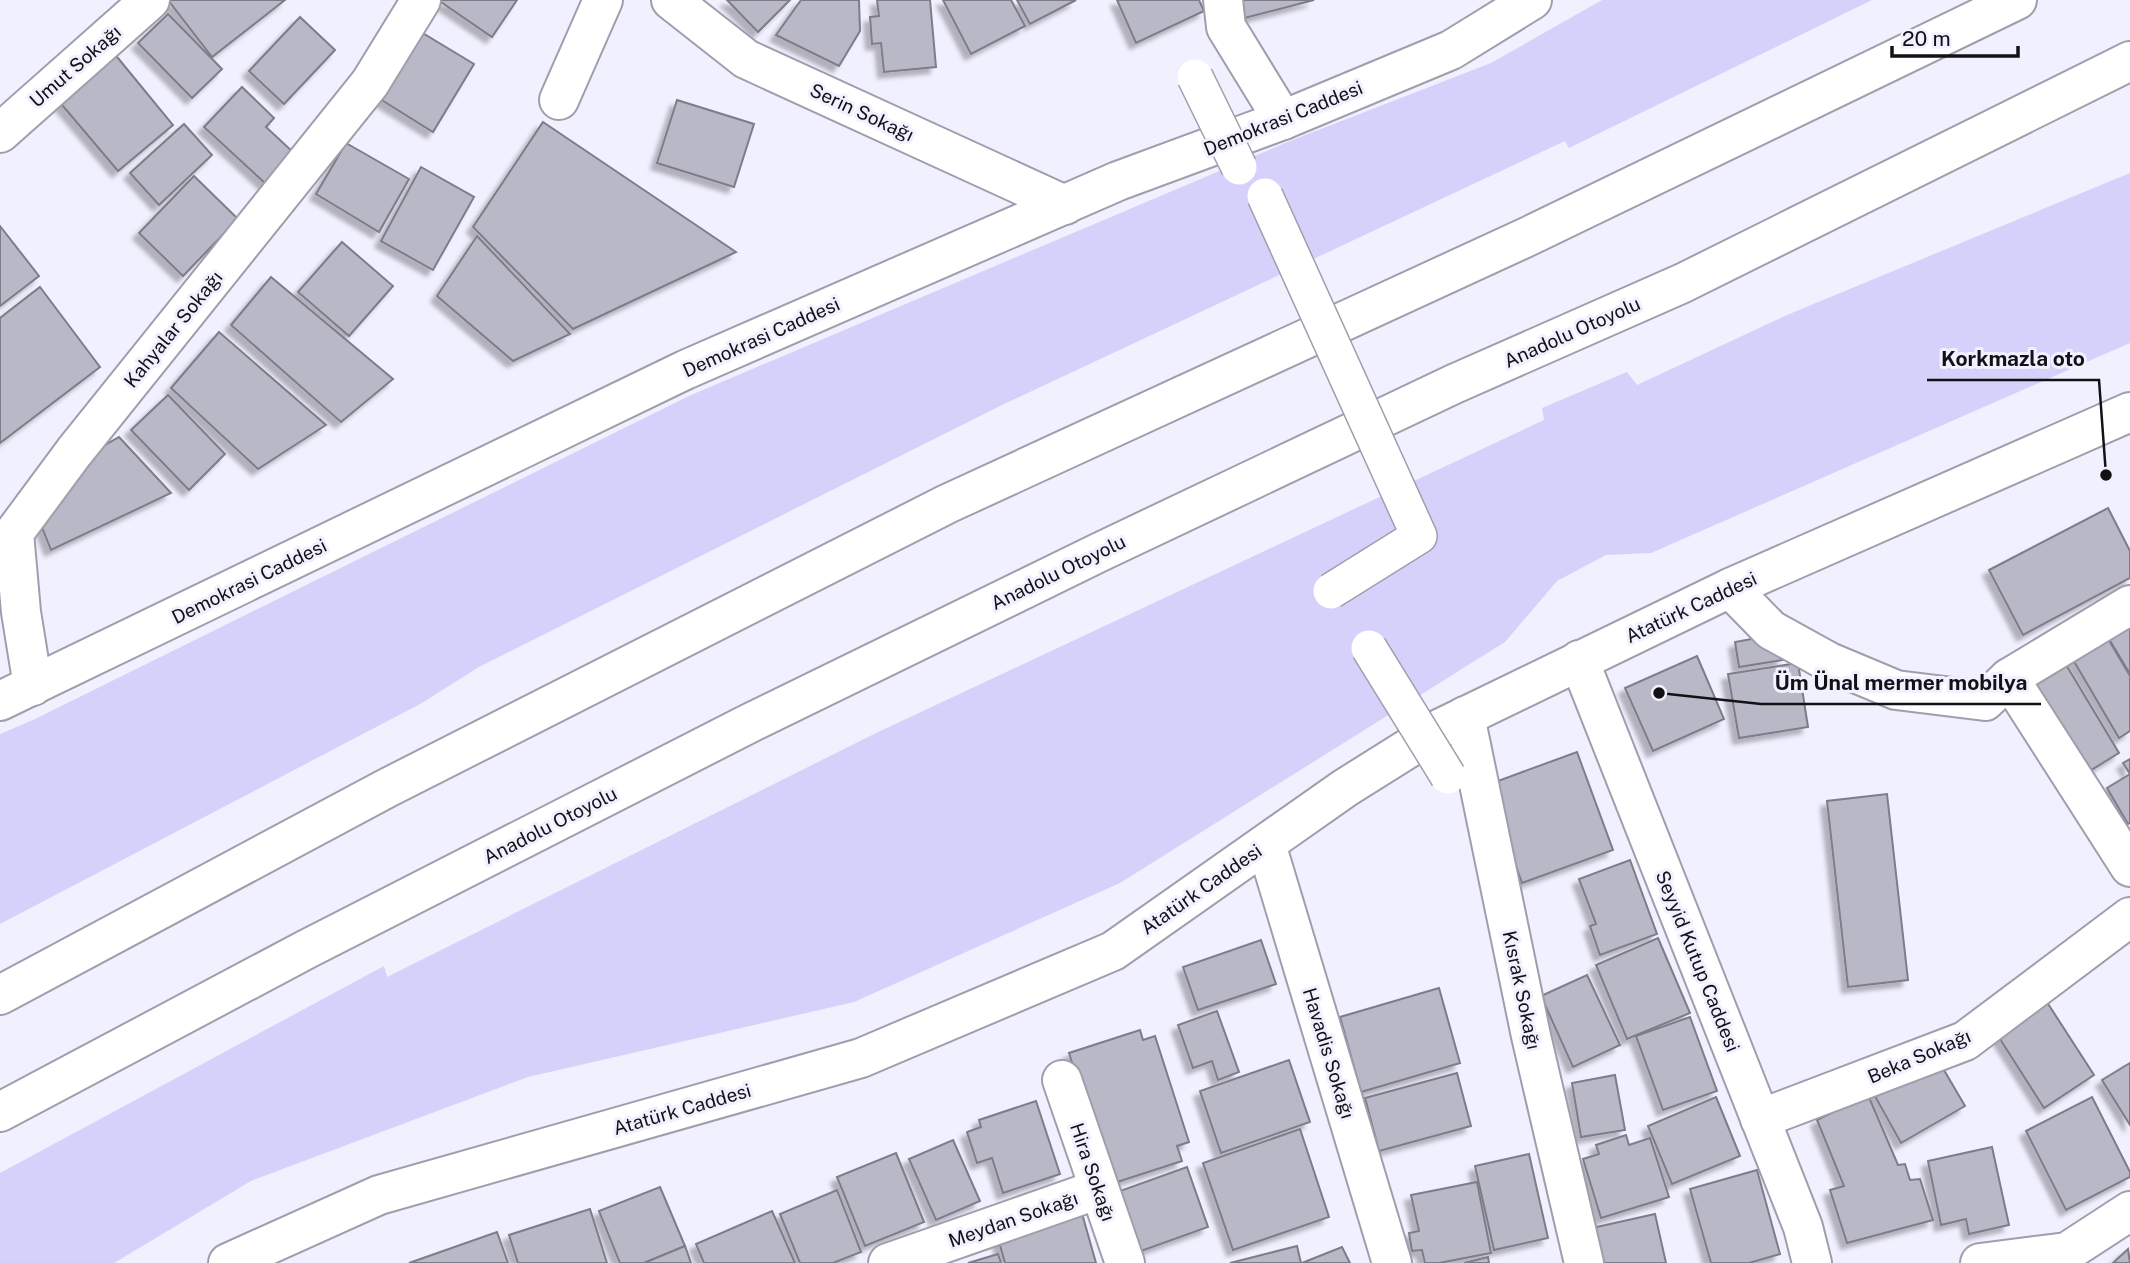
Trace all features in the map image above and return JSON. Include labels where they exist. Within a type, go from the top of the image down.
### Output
[{"type":"main road","name":"Umut Sokağı","points":[[0,132],[150,0]]},
{"type":"main road","name":"Kahyalar Sokağı","points":[[17,694],[21,612],[14,534],[74,452],[370,83],[421,0]]},
{"type":"main road","points":[[559,100],[603,0]]},
{"type":"main road","name":"Serin Sokağı","points":[[671,0],[746,59],[1065,205]]},
{"type":"main road","points":[[1223,0],[1226,27],[1283,121]]},
{"type":"main road","name":"Demokrasi Caddesi","points":[[17,694],[685,370],[1118,181],[1283,121],[1451,50],[1532,0]]},
{"type":"main road","points":[[0,995],[387,788],[947,504],[1529,236],[2017,0]]},
{"type":"main road","name":"Anadolu Otoyolu","points":[[0,1112],[307,949],[748,724],[1112,546],[1454,384],[1683,284],[2130,61]]},
{"type":"main road","name":"Atatürk Caddesi","points":[[228,1263],[379,1195],[861,1058],[1112,951],[1345,788],[1439,729],[1730,588],[2130,412]]},
{"type":"main road","points":[[1730,588],[1771,630],[1829,662],[1896,690],[1985,701],[2009,678],[2130,605]]},
{"type":"main road","name":"Seyyid Kutup Caddesi","points":[[1579,660],[1803,1227],[1812,1263]]},
{"type":"main road","points":[[2009,678],[2130,867]]},
{"type":"main road","name":"Kısrak Sokağı","points":[[1465,716],[1531,1036],[1584,1263]]},
{"type":"main road","name":"Havadis Sokağı","points":[[1266,844],[1392,1263]]},
{"type":"main road","name":"Beka Sokağı","points":[[1760,1119],[1965,1041],[2130,917]]},
{"type":"main road","name":"Hira Sokağı","points":[[1062,1080],[1125,1263]]},
{"type":"main road","name":"Meydan Sokağı","points":[[888,1263],[1099,1189]]},
{"type":"main road","points":[[1980,1263],[2067,1252],[2130,1211]]},
{"type":"street","points":[[1195,77],[1239,167]]},
{"type":"street","points":[[1265,197],[1419,536],[1331,591]]},
{"type":"street","points":[[1368,648],[1448,776]]},
{"type":"shaded area","points":[[1602,0],[1872,0],[1569,148],[1565,141],[1000,406],[479,667],[422,703],[0,924],[0,734],[691,395],[1290,141],[1491,63]]},
{"type":"shaded area","points":[[2130,173],[2130,343],[1651,553],[1606,555],[1557,581],[1505,642],[1120,883],[854,1002],[528,1077],[251,1181],[114,1263],[0,1263],[0,1173],[384,966],[387,977],[876,733],[1544,420],[1542,408],[1627,372],[1637,385],[1787,315]]},
{"type":"building","points":[[168,0],[285,0],[212,57]]},
{"type":"building","points":[[438,0],[517,0],[492,37]]},
{"type":"building","points":[[727,0],[790,0],[758,32]]},
{"type":"building","points":[[801,0],[859,0],[860,31],[839,66],[776,35]]},
{"type":"building","points":[[877,0],[930,0],[936,67],[884,72],[881,43],[872,44],[870,17],[879,16]]},
{"type":"building","points":[[943,0],[1011,0],[1025,26],[971,54]]},
{"type":"building","points":[[1017,0],[1076,0],[1030,24]]},
{"type":"building","points":[[1117,0],[1199,0],[1204,11],[1136,43]]},
{"type":"building","points":[[1231,0],[1314,0],[1233,21]]},
{"type":"building","points":[[168,14],[222,69],[192,98],[138,43]]},
{"type":"building","points":[[300,17],[335,50],[284,104],[249,71]]},
{"type":"building","points":[[421,32],[474,64],[433,132],[380,99]]},
{"type":"building","points":[[113,52],[173,125],[118,171],[57,99]]},
{"type":"building","points":[[242,87],[274,118],[266,127],[294,153],[266,184],[204,127]]},
{"type":"building","points":[[677,100],[754,124],[734,187],[657,163]]},
{"type":"building","points":[[543,122],[736,252],[573,329],[473,227]]},
{"type":"building","points":[[184,124],[212,155],[159,205],[130,173]]},
{"type":"building","points":[[346,143],[409,179],[379,232],[316,194]]},
{"type":"building","points":[[421,167],[474,197],[433,270],[381,241]]},
{"type":"building","points":[[194,176],[238,219],[183,276],[139,233]]},
{"type":"building","points":[[0,226],[39,276],[0,306]]},
{"type":"building","points":[[477,236],[570,334],[513,361],[437,296]]},
{"type":"building","points":[[342,242],[393,286],[349,336],[298,292]]},
{"type":"building","points":[[271,277],[393,379],[341,422],[231,325]]},
{"type":"building","points":[[40,287],[100,367],[0,443],[0,318]]},
{"type":"building","points":[[219,332],[326,425],[258,469],[171,388]]},
{"type":"building","points":[[168,395],[225,454],[189,490],[131,430]]},
{"type":"building","points":[[119,437],[171,493],[51,550],[35,510],[81,459]]},
{"type":"building","points":[[2108,508],[2130,551],[2130,578],[2023,635],[1989,570]]},
{"type":"building","points":[[2130,626],[2130,674],[2109,639]]},
{"type":"building","points":[[1779,634],[1783,660],[1739,667],[1735,642]]},
{"type":"building","points":[[2107,637],[2130,676],[2130,731],[2119,738],[2072,658]]},
{"type":"building","points":[[1697,656],[1724,719],[1653,751],[1625,688]]},
{"type":"building","points":[[1798,663],[1808,727],[1739,738],[1728,674]]},
{"type":"building","points":[[2065,663],[2119,753],[2083,775],[2029,685]]},
{"type":"building","points":[[1577,752],[1613,850],[1522,883],[1487,785]]},
{"type":"building","points":[[2130,759],[2130,774],[2123,763]]},
{"type":"building","points":[[2130,774],[2130,823],[2128,824],[2107,788]]},
{"type":"building","points":[[1887,794],[1908,980],[1848,987],[1827,801]]},
{"type":"building","points":[[1630,860],[1657,934],[1600,955],[1590,926],[1596,924],[1579,879]]},
{"type":"building","points":[[1658,938],[1690,1013],[1627,1039],[1596,965]]},
{"type":"building","points":[[1261,940],[1276,984],[1198,1010],[1183,967]]},
{"type":"building","points":[[1587,975],[1620,1045],[1573,1067],[1541,996]]},
{"type":"building","points":[[1439,988],[1460,1063],[1361,1092],[1340,1017]]},
{"type":"building","points":[[2043,996],[2094,1075],[2044,1108],[1993,1028]]},
{"type":"building","points":[[1217,1011],[1239,1072],[1218,1080],[1212,1061],[1193,1068],[1178,1025]]},
{"type":"building","points":[[1690,1017],[1717,1091],[1663,1110],[1636,1036]]},
{"type":"building","points":[[1140,1030],[1143,1040],[1155,1036],[1189,1142],[1177,1146],[1182,1161],[1111,1184],[1069,1053]]},
{"type":"building","points":[[1934,1053],[1965,1106],[1901,1143],[1871,1089]]},
{"type":"building","points":[[1289,1060],[1310,1122],[1221,1153],[1200,1091]]},
{"type":"building","points":[[2130,1063],[2130,1125],[2102,1080]]},
{"type":"building","points":[[1457,1073],[1471,1126],[1379,1151],[1365,1098]]},
{"type":"building","points":[[1615,1075],[1625,1130],[1581,1137],[1572,1083]]},
{"type":"building","points":[[1868,1095],[1898,1165],[1905,1164],[1910,1180],[1920,1179],[1933,1220],[1847,1243],[1830,1190],[1844,1186],[1817,1120]]},
{"type":"building","points":[[1716,1097],[1740,1156],[1672,1184],[1648,1126]]},
{"type":"building","points":[[2092,1097],[2130,1172],[2130,1177],[2066,1210],[2026,1131]]},
{"type":"building","points":[[1036,1101],[1060,1174],[1003,1193],[992,1158],[977,1163],[967,1132],[981,1127],[979,1120]]},
{"type":"building","points":[[1300,1129],[1329,1217],[1233,1250],[1203,1163]]},
{"type":"building","points":[[1626,1135],[1629,1145],[1650,1138],[1669,1197],[1601,1218],[1583,1159],[1599,1154],[1596,1145]]},
{"type":"building","points":[[953,1140],[980,1201],[936,1220],[909,1159]]},
{"type":"building","points":[[1992,1147],[2009,1225],[1969,1234],[1966,1219],[1941,1225],[1928,1161]]},
{"type":"building","points":[[896,1153],[924,1222],[865,1246],[837,1177]]},
{"type":"building","points":[[1529,1154],[1548,1238],[1494,1250],[1475,1166]]},
{"type":"building","points":[[1187,1167],[1208,1227],[1141,1251],[1120,1191]]},
{"type":"building","points":[[1757,1170],[1780,1254],[1749,1263],[1711,1263],[1690,1189]]},
{"type":"building","points":[[1477,1182],[1491,1253],[1425,1263],[1422,1250],[1412,1251],[1409,1233],[1419,1231],[1411,1195]]},
{"type":"building","points":[[660,1187],[685,1246],[644,1263],[620,1263],[599,1211]]},
{"type":"building","points":[[837,1190],[861,1252],[833,1263],[800,1263],[780,1214]]},
{"type":"building","points":[[590,1209],[607,1263],[518,1263],[509,1235]]},
{"type":"building","points":[[1081,1210],[1096,1263],[1005,1263],[997,1235]]},
{"type":"building","points":[[772,1211],[795,1263],[704,1263],[696,1244]]},
{"type":"building","points":[[1655,1214],[1666,1263],[1600,1263],[1592,1228]]},
{"type":"building","points":[[497,1232],[508,1263],[409,1263]]},
{"type":"building","points":[[685,1246],[691,1263],[644,1263]]},
{"type":"building","points":[[1297,1246],[1301,1263],[1230,1263]]},
{"type":"building","points":[[1342,1247],[1350,1263],[1302,1263]]},
{"type":"building","points":[[2128,1249],[2130,1263],[2113,1263]]},
{"type":"building","points":[[998,1254],[1001,1263],[968,1263]]},
{"type":"building","points":[[1488,1257],[1489,1263],[1464,1263]]},
{"type":"place","name":"Korkmazla oto","points":[[2106,475]]},
{"type":"place","name":"Üm Ünal mermer mobilya","points":[[1659,693]]}]
